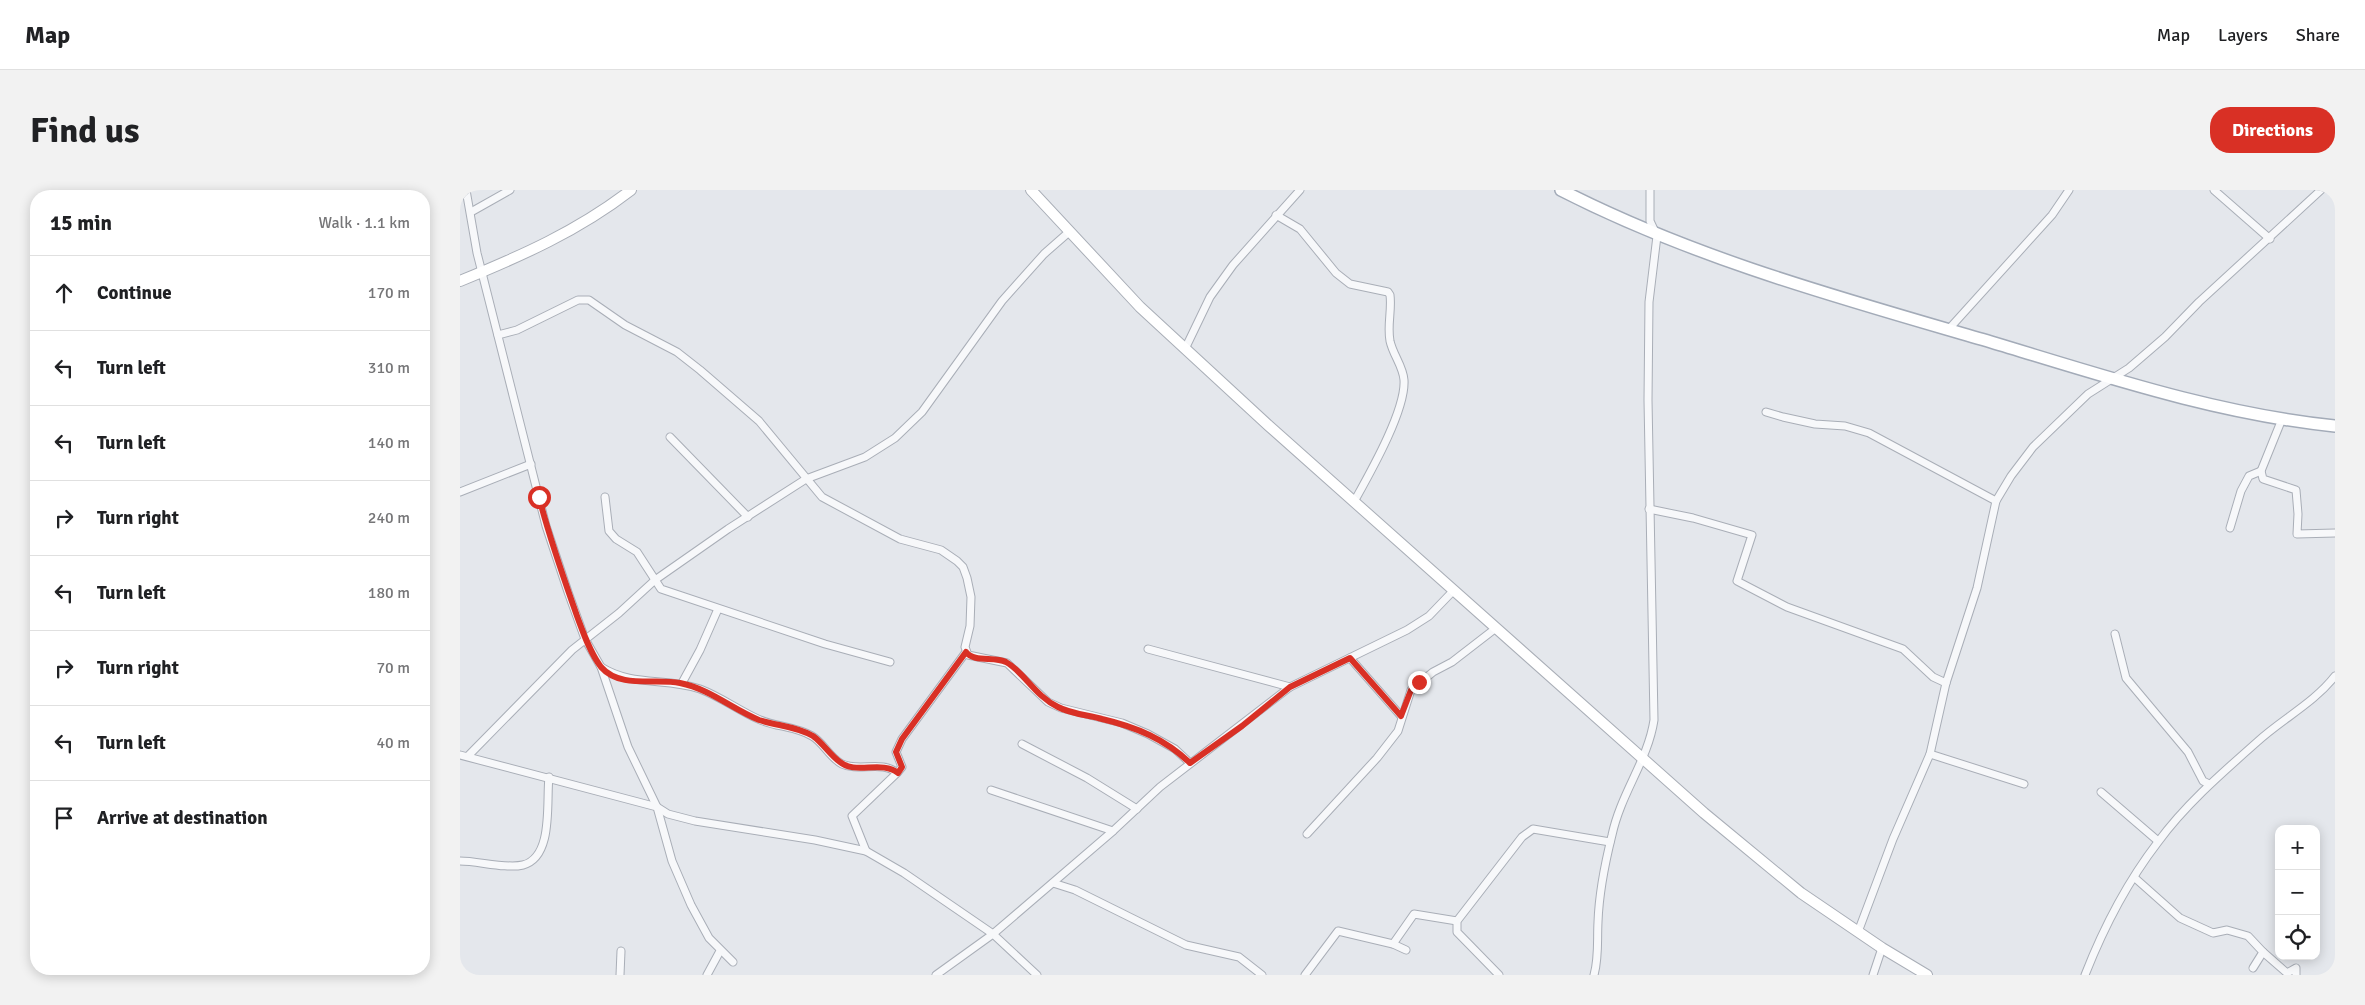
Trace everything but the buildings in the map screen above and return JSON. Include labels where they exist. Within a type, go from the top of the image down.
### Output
[{"type":"main road","points":[[460,281],[568,233],[599,215],[631,190]]},
{"type":"main road","points":[[1031,190],[1140,308],[1642,758],[1746,849],[1801,892],[1882,948],[1927,975]]},
{"type":"main road","points":[[1562,190],[1657,236],[1817,292],[2185,399],[2282,419],[2335,426]]},
{"type":"street","points":[[466,190],[477,253],[546,526],[585,640],[601,667],[628,747],[657,807],[672,861],[708,938],[733,962]]},
{"type":"street","points":[[471,212],[510,190]]},
{"type":"street","points":[[1185,349],[1210,296],[1233,265],[1300,190]]},
{"type":"street","points":[[1594,975],[1598,952],[1600,900],[1610,842],[1620,804],[1651,740],[1654,720],[1649,509],[1649,302],[1657,236],[1650,221],[1650,190]]},
{"type":"street","points":[[1948,330],[2052,215],[2068,190]]},
{"type":"street","points":[[2214,190],[2270,239]]},
{"type":"street","points":[[1858,932],[1893,839],[1930,754],[1946,683],[1977,588],[1996,501],[2011,476],[2033,447],[2088,394],[2129,368],[2165,337],[2199,302],[2270,239],[2321,190]]},
{"type":"street","points":[[1276,215],[1300,229],[1336,273],[1350,284],[1388,292],[1390,295],[1389,334],[1391,344],[1402,368],[1403,395],[1378,459],[1354,500]]},
{"type":"street","points":[[468,756],[534,690],[554,667],[619,613],[655,580],[806,479],[865,457],[888,443],[910,424],[922,412],[1002,301],[1044,254],[1069,232]]},
{"type":"street","points":[[498,335],[517,330],[578,300],[589,300],[625,325],[676,352],[700,370],[759,422],[822,496],[900,539],[941,550],[957,561],[967,578],[970,597],[970,626],[966,652],[902,739],[896,752],[902,767],[898,773],[852,816],[866,851]]},
{"type":"street","points":[[1766,412],[1783,417],[1846,426],[1869,433],[1996,501]]},
{"type":"street","points":[[2230,528],[2241,490],[2250,476],[2260,471],[2282,419]]},
{"type":"street","points":[[670,437],[748,517]]},
{"type":"street","points":[[460,492],[531,464]]},
{"type":"street","points":[[2260,471],[2263,479],[2296,490],[2297,534],[2335,533]]},
{"type":"street","points":[[605,497],[609,531],[616,539],[637,552],[650,570],[660,589],[890,662]]},
{"type":"street","points":[[1649,509],[1693,518],[1752,536],[1738,581],[1788,607],[1903,649],[1933,677],[1946,683]]},
{"type":"street","points":[[936,975],[993,934],[1113,832],[1190,763],[1242,726],[1290,687],[1407,630],[1429,616],[1454,590]]},
{"type":"street","points":[[682,683],[700,650],[718,608]]},
{"type":"street","points":[[1307,834],[1398,731],[1401,716],[1411,690],[1433,672],[1452,662],[1496,628]]},
{"type":"street","points":[[2115,634],[2126,678],[2188,752],[2203,781],[2209,784]]},
{"type":"street","points":[[1148,649],[1290,687]]},
{"type":"street","points":[[966,652],[972,657],[1000,660],[1007,663],[1035,691],[1060,708],[1122,723],[1176,749],[1190,763]]},
{"type":"street","points":[[1350,658],[1401,716]]},
{"type":"street","points":[[601,667],[620,678],[634,681],[682,683],[722,699],[759,720],[782,727],[800,729],[814,737],[841,764],[851,767],[870,766],[894,770],[898,773]]},
{"type":"street","points":[[2085,975],[2096,946],[2158,842],[2209,784],[2274,727],[2322,693],[2335,676]]},
{"type":"street","points":[[1022,744],[1087,778],[1137,809]]},
{"type":"street","points":[[1930,754],[2024,784]]},
{"type":"street","points":[[460,755],[657,807],[668,814],[695,821],[815,840],[866,851],[904,873],[993,934],[1037,975]]},
{"type":"street","points":[[460,861],[522,865],[537,856],[546,837],[549,777]]},
{"type":"street","points":[[991,790],[1113,832]]},
{"type":"street","points":[[2101,792],[2158,842]]},
{"type":"street","points":[[1499,975],[1457,932],[1457,921],[1522,837],[1533,830],[1610,842]]},
{"type":"street","points":[[2135,878],[2180,918],[2213,933],[2227,930],[2248,936],[2287,973],[2296,968],[2296,975]]},
{"type":"street","points":[[1053,883],[1074,890],[1186,945],[1239,957],[1262,975]]},
{"type":"street","points":[[1393,944],[1414,914],[1457,921]]},
{"type":"street","points":[[1305,975],[1338,931],[1393,944],[1406,950]]},
{"type":"street","points":[[1873,975],[1882,948]]},
{"type":"street","points":[[620,975],[621,951]]},
{"type":"street","points":[[707,975],[720,951]]},
{"type":"street","points":[[2253,968],[2263,952]]},
{"type":"route","points":[[539,497],[546,526],[585,640],[601,667],[620,678],[634,681],[682,683],[722,699],[759,720],[771,722],[782,727],[800,729],[814,737],[841,764],[851,767],[870,766],[894,770],[898,773],[902,767],[896,752],[902,739],[966,652],[972,657],[1000,660],[1007,663],[1035,691],[1048,702],[1060,708],[1122,723],[1176,749],[1190,763],[1242,726],[1290,687],[1350,658],[1377,691],[1401,716],[1411,690],[1419,682]]}]
